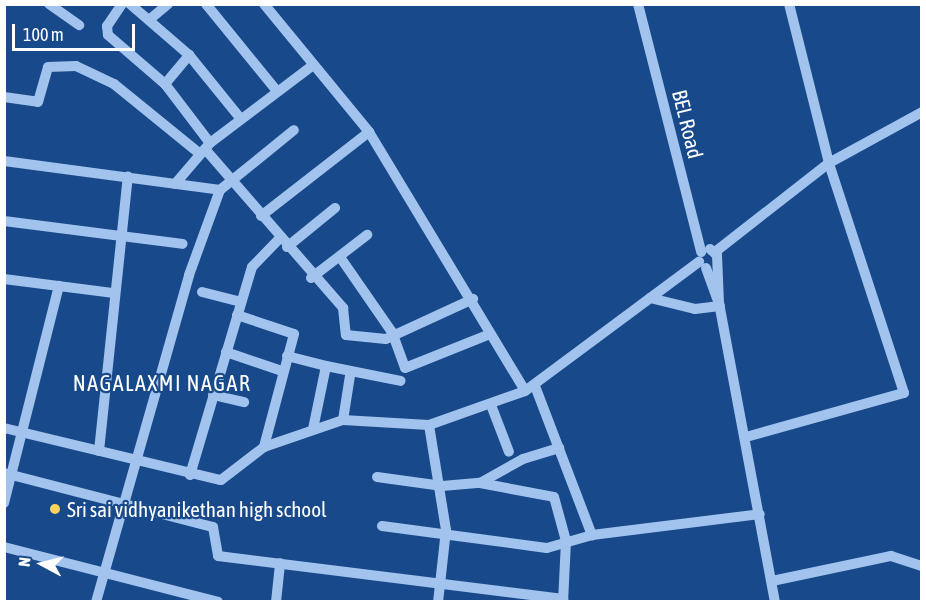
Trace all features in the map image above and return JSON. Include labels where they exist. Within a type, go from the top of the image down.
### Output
[{"type":"street","points":[[49,4],[79,25]]},
{"type":"street","points":[[122,4],[107,26],[108,35],[165,84],[205,149],[311,278],[343,308],[346,335],[386,339],[392,332],[473,299]]},
{"type":"street","points":[[130,4],[189,55],[240,118]]},
{"type":"street","points":[[148,20],[168,4]]},
{"type":"street","points":[[206,4],[277,91]]},
{"type":"street","points":[[264,4],[369,132],[473,299],[490,334],[530,388],[559,448],[592,535]]},
{"type":"street","name":"BEL Road","points":[[638,4],[707,258],[722,290],[720,304],[775,602]]},
{"type":"street","name":"BEL Road","points":[[645,4],[695,214]]},
{"type":"street","points":[[746,437],[904,393],[829,162],[789,4]]},
{"type":"street","points":[[165,84],[189,55]]},
{"type":"street","points":[[175,184],[205,149],[240,118],[313,64]]},
{"type":"street","points":[[4,97],[38,102],[48,68],[76,66],[114,84],[205,149]]},
{"type":"street","points":[[4,428],[190,475],[221,480],[264,447],[343,420],[429,425],[491,405],[530,388],[707,258],[829,162],[921,112]]},
{"type":"street","points":[[96,602],[125,504],[134,461],[220,190],[294,130]]},
{"type":"street","points":[[261,216],[369,132]]},
{"type":"street","points":[[4,161],[220,190]]},
{"type":"street","points":[[99,451],[128,177]]},
{"type":"street","points":[[190,475],[252,267],[283,242],[335,208]]},
{"type":"street","points":[[4,221],[183,244]]},
{"type":"street","points":[[311,278],[367,235]]},
{"type":"street","points":[[339,256],[392,332],[405,368],[490,334]]},
{"type":"street","points":[[4,279],[114,293]]},
{"type":"street","points":[[4,502],[8,474],[26,434],[59,286]]},
{"type":"street","points":[[202,292],[241,302]]},
{"type":"street","points":[[650,298],[695,309],[720,304]]},
{"type":"street","points":[[237,315],[293,333],[264,447]]},
{"type":"street","points":[[226,352],[282,370]]},
{"type":"street","points":[[287,356],[400,381]]},
{"type":"street","points":[[313,429],[326,366]]},
{"type":"street","points":[[343,420],[350,376]]},
{"type":"street","points":[[213,394],[244,402]]},
{"type":"street","points":[[491,405],[509,452]]},
{"type":"street","points":[[429,425],[442,486],[446,531],[438,602]]},
{"type":"street","points":[[480,483],[523,459],[559,448]]},
{"type":"street","points":[[8,474],[213,527],[218,556],[563,600],[566,541],[554,497]]},
{"type":"street","points":[[377,477],[442,486],[480,483],[554,497],[574,490]]},
{"type":"street","points":[[382,526],[446,531],[547,548],[592,535],[760,514]]},
{"type":"street","points":[[4,547],[105,576],[219,602]]},
{"type":"street","points":[[772,580],[891,555],[921,566]]},
{"type":"street","points":[[276,602],[280,563]]},
{"type":"place","name":"Sri sai vidhyanikethan high school","points":[[55,509]]},
{"type":"district","name":"NAGALAXMI NAGAR","points":[[162,384]]}]
